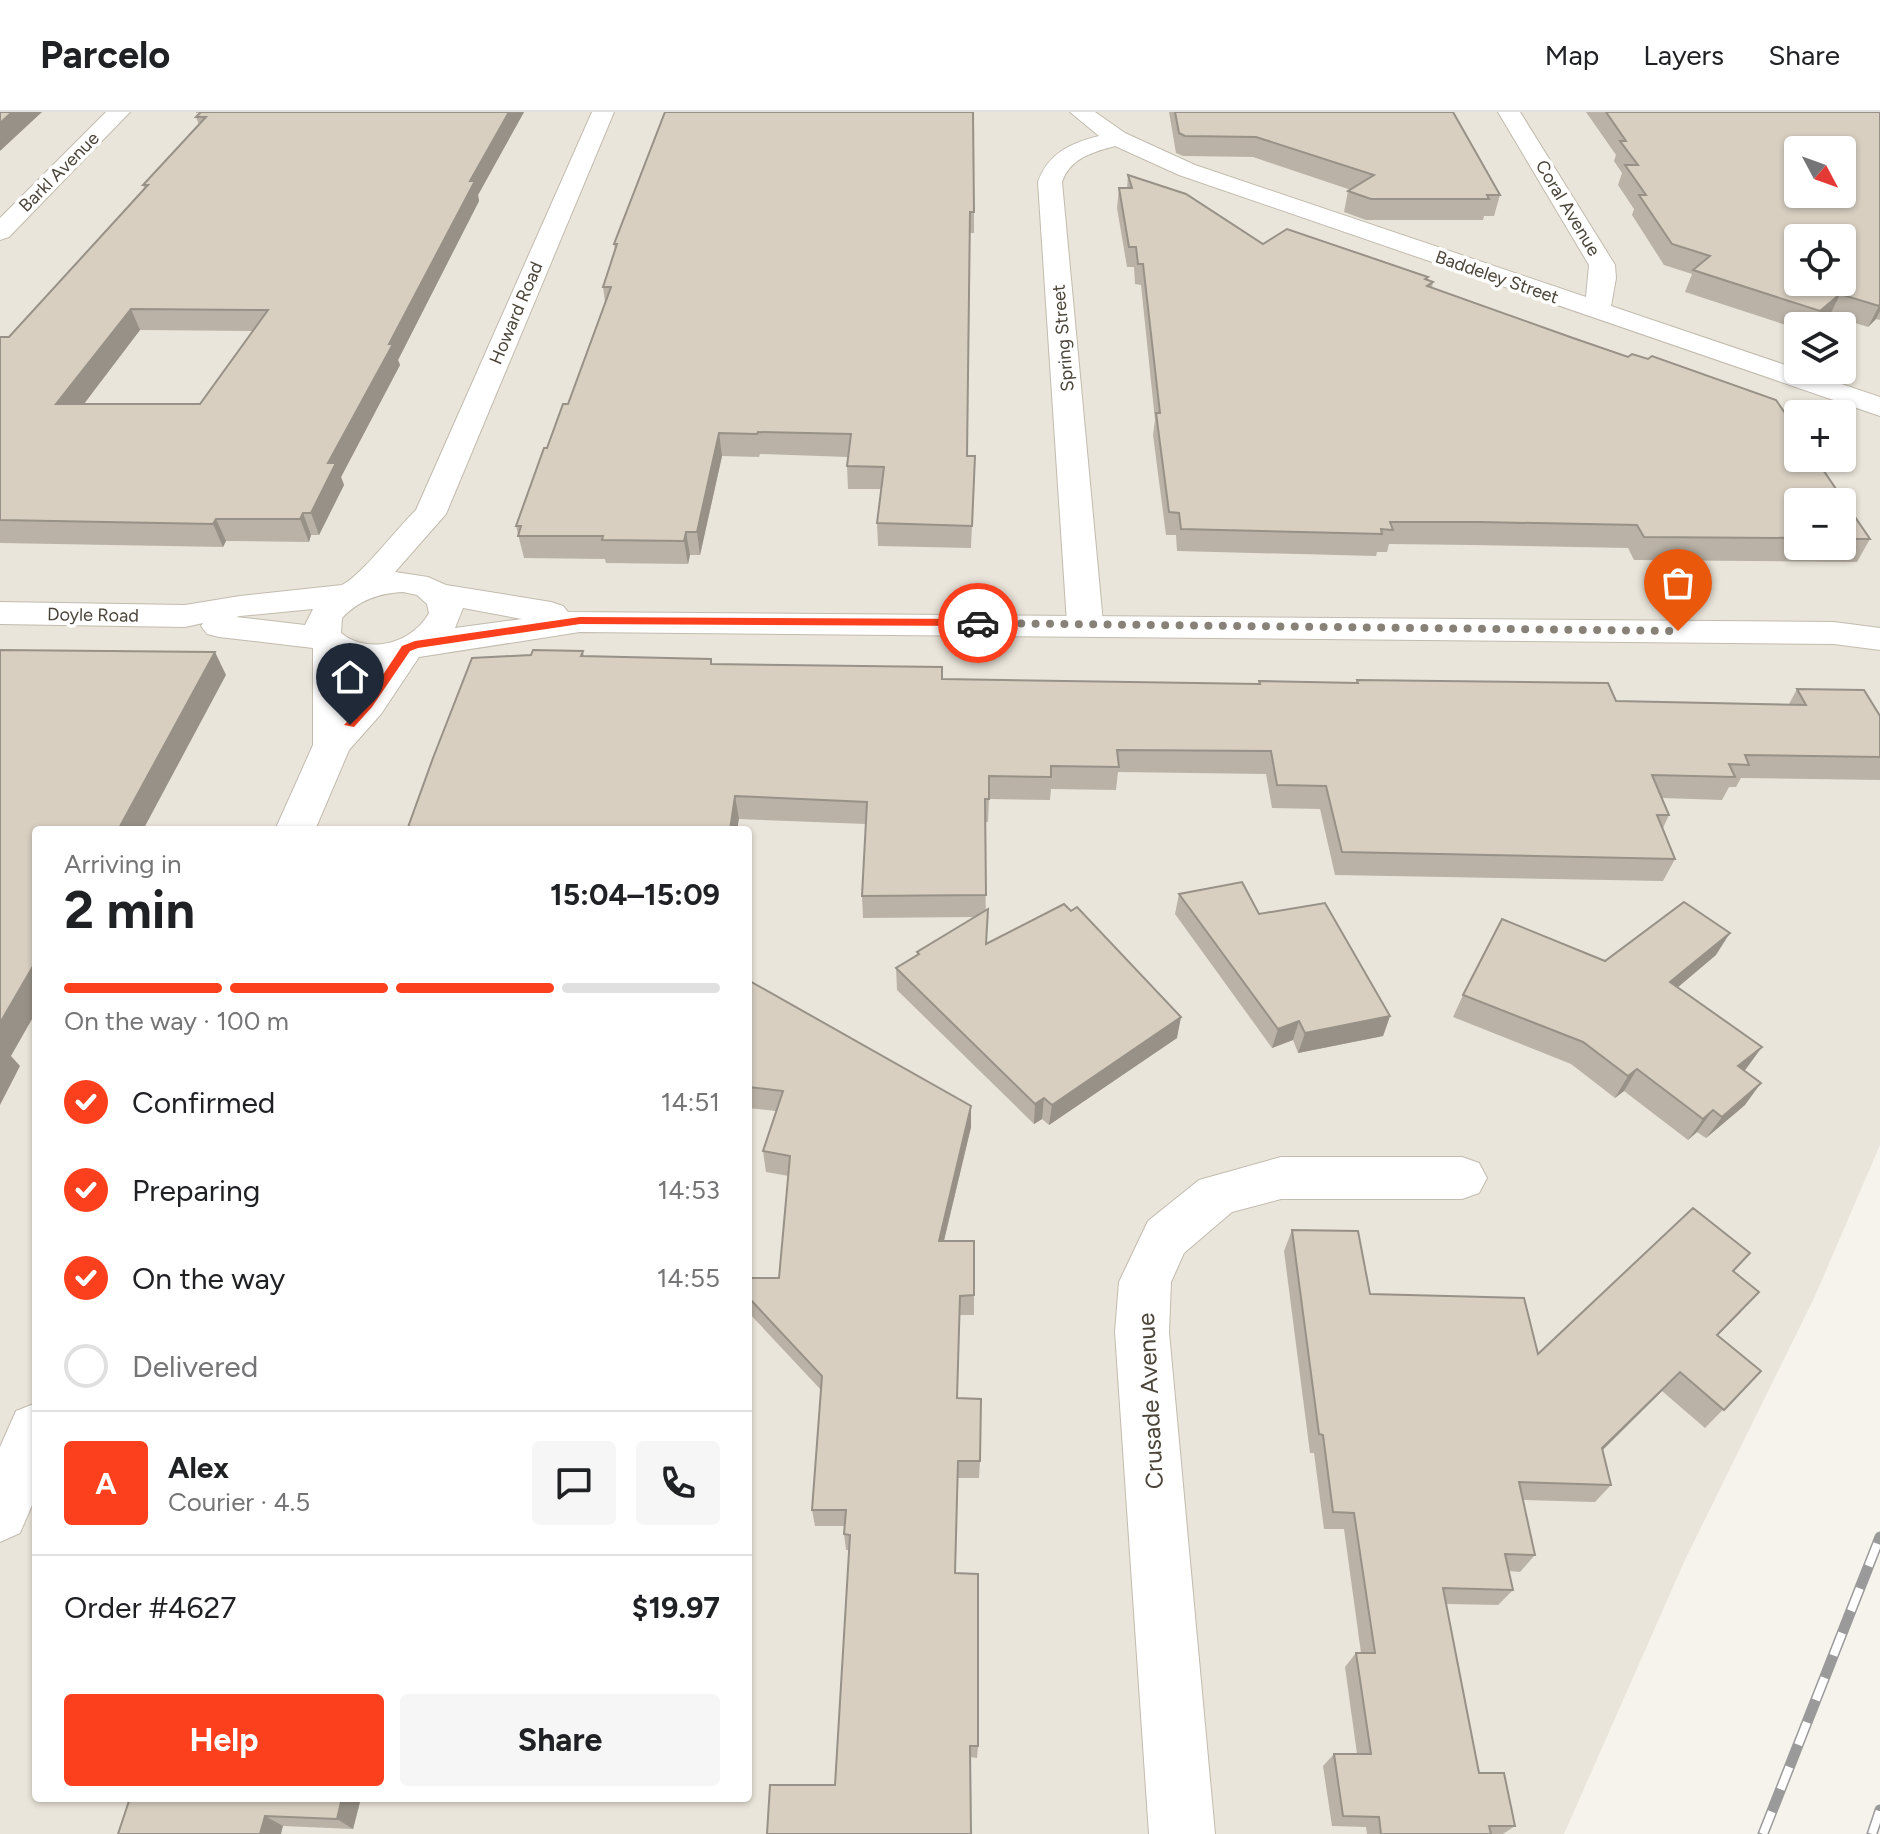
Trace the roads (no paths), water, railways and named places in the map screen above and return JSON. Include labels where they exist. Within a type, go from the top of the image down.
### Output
[{"type":"street","name":"Barkl Avenue","points":[[0,232],[119,112]]},
{"type":"street","name":"Howard Road","points":[[328,642],[322,626],[327,613],[356,591],[430,514],[603,112]]},
{"type":"street","points":[[1081,112],[1117,138]]},
{"type":"street","name":"Coral Avenue","points":[[1509,112],[1602,265],[1603,278],[1596,311]]},
{"type":"street","name":"Baddeley Street","points":[[1117,138],[1187,170],[1880,407]]},
{"type":"street","name":"Spring Street","points":[[1085,623],[1050,182],[1057,164],[1065,158],[1117,138]]},
{"type":"street","name":"Howard Road","points":[[411,647],[434,633],[444,620],[446,606],[437,592],[430,514]]},
{"type":"street","name":"Doyle Road","points":[[0,613],[185,616],[403,582],[437,592]]},
{"type":"street","points":[[437,592],[525,607],[580,621]]},
{"type":"street","name":"Doyle Road","points":[[185,616],[232,629],[328,642],[345,652],[363,655],[385,654],[411,647]]},
{"type":"street","points":[[297,826],[332,745],[368,705],[411,647],[580,621],[1085,623],[1834,633],[1880,639]]},
{"type":"street","points":[[1834,633],[1880,624]]},
{"type":"street","points":[[328,642],[332,745]]},
{"type":"street","name":"Crusade Avenue","points":[[1182,1834],[1142,1332],[1145,1282],[1166,1237],[1217,1195],[1281,1178],[1462,1178]]},
{"type":"street","points":[[0,1513],[32,1439]]},
{"type":"railway","points":[[1763,1834],[1880,1537]]},
{"type":"railway","points":[[1872,1834],[1880,1810]]}]
